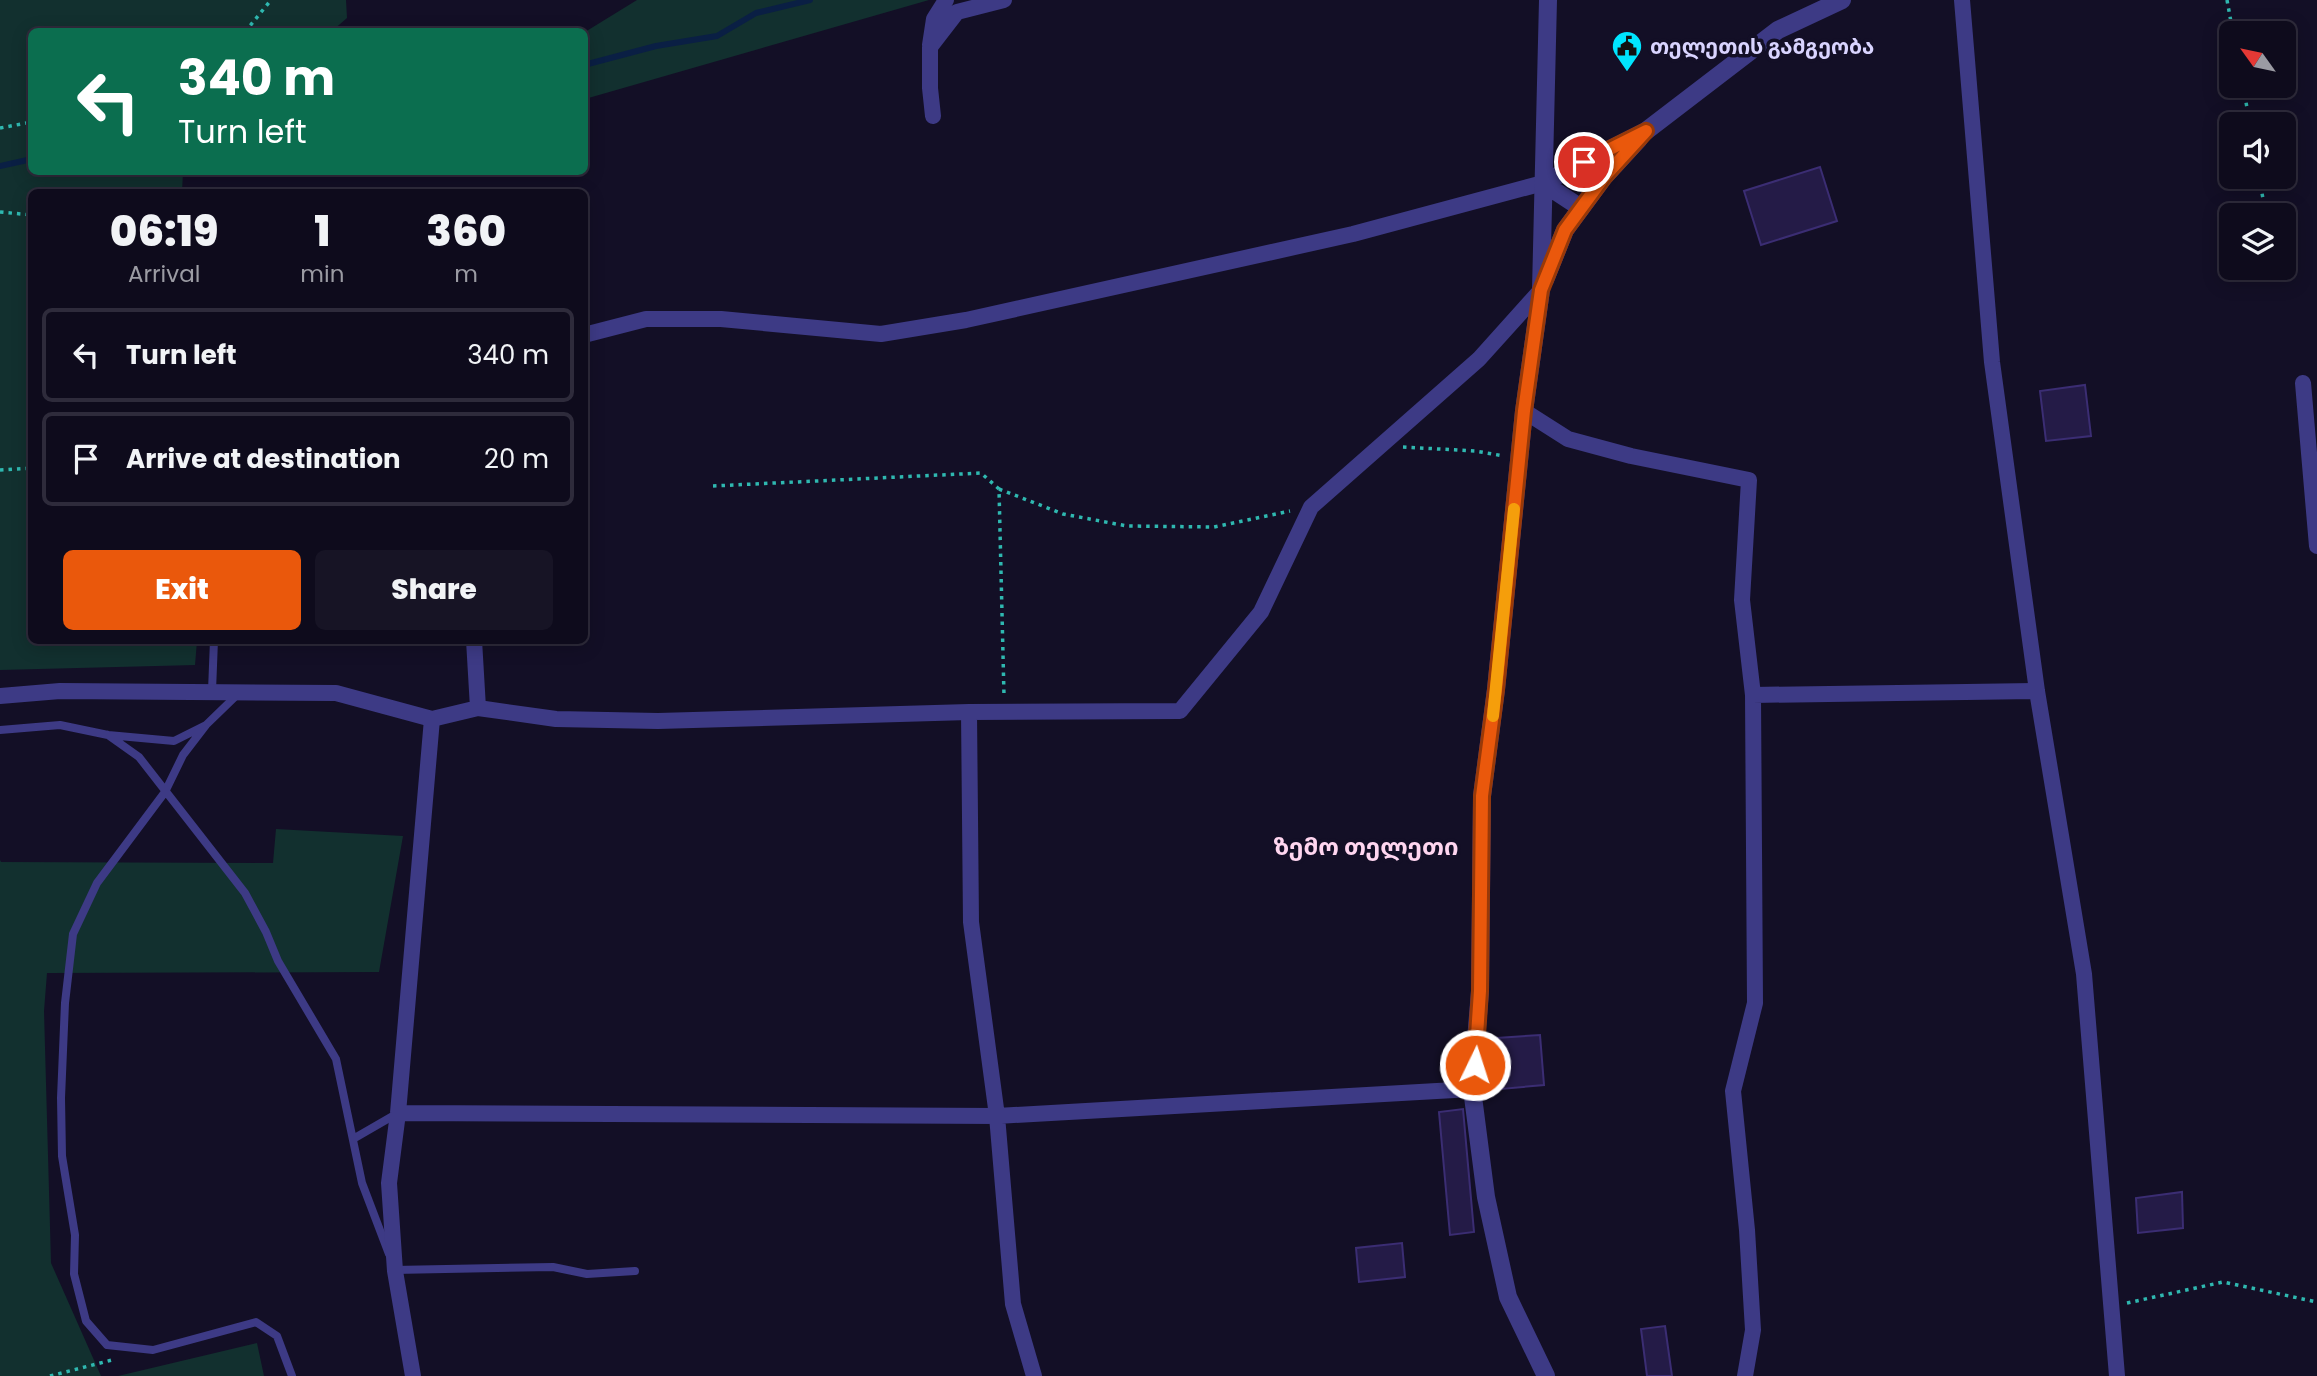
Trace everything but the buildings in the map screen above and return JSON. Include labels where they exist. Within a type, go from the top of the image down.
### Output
[{"type":"street","points":[[933,116],[930,47],[934,19],[946,0]]},
{"type":"street","points":[[930,47],[957,12],[1004,0]]},
{"type":"street","points":[[1546,1376],[1508,1297],[1486,1197],[1472,1089],[1480,991],[1482,796],[1496,690],[1524,411],[1541,290],[1548,0]]},
{"type":"street","points":[[0,696],[60,691],[336,693],[432,719],[478,708],[556,719],[658,721],[969,712],[1180,711],[1261,612],[1311,507],[1479,359],[1541,290],[1565,230],[1604,177],[1646,131],[1778,30],[1842,0]]},
{"type":"street","points":[[1962,0],[1992,362],[2037,691],[2084,974],[2117,1376]]},
{"type":"street","points":[[588,334],[646,319],[721,319],[881,334],[966,320],[1353,234],[1543,183],[1646,131]]},
{"type":"street","points":[[1543,183],[1581,208]]},
{"type":"street","points":[[2303,383],[2317,545]]},
{"type":"street","points":[[1524,411],[1568,439],[1631,456],[1749,480],[1742,600],[1754,695],[1755,1003],[1732,1091],[1747,1230],[1753,1330],[1745,1376]]},
{"type":"street","points":[[474,644],[478,708]]},
{"type":"street","points":[[1754,695],[2037,691]]},
{"type":"street","points":[[969,712],[971,922],[997,1116],[1013,1304],[1034,1376]]},
{"type":"street","points":[[413,1376],[395,1271],[388,1183],[398,1113],[432,719]]},
{"type":"street","points":[[398,1113],[997,1116],[1472,1089]]},
{"type":"lane","points":[[212,691],[214,644]]},
{"type":"lane","points":[[240,692],[206,725],[183,755],[165,792],[97,883],[73,934],[65,1003],[61,1098],[62,1156],[75,1235],[74,1274],[86,1321],[107,1345],[153,1350],[256,1322],[277,1336],[292,1376]]},
{"type":"lane","points":[[0,730],[60,724],[108,734],[174,741],[206,725]]},
{"type":"lane","points":[[108,734],[139,757],[245,894],[278,961],[335,1059],[362,1183],[395,1271],[553,1267],[587,1274],[635,1271]]},
{"type":"lane","points":[[353,1139],[398,1113]]},
{"type":"path","points":[[248,28],[271,0]]},
{"type":"path","points":[[2227,0],[2231,21]]},
{"type":"path","points":[[0,128],[28,123]]},
{"type":"path","points":[[0,212],[28,215]]},
{"type":"path","points":[[1382,446],[1475,451],[1520,458]]},
{"type":"path","points":[[0,470],[28,468]]},
{"type":"path","points":[[713,486],[981,473],[999,489],[1063,514],[1127,526],[1214,527],[1311,507]]},
{"type":"path","points":[[999,489],[1004,712]]},
{"type":"path","points":[[2111,1306],[2223,1282],[2317,1302]]},
{"type":"path","points":[[50,1376],[114,1360]]},
{"type":"green space","points":[[0,0],[346,0],[347,18],[335,28],[28,28],[28,175],[183,175],[182,189],[28,189],[28,644],[197,644],[195,665],[0,670]]},
{"type":"green space","points":[[637,0],[929,0],[588,98],[588,30]]},
{"type":"green space","points":[[276,829],[403,836],[379,972],[47,973],[44,1011],[51,1263],[101,1376],[0,1376],[0,860],[273,863]]},
{"type":"green space","points":[[257,1343],[264,1376],[118,1376]]},
{"type":"waterway","points":[[588,64],[656,46],[717,36],[756,13],[810,0]]},
{"type":"waterway","points":[[0,166],[28,160]]},
{"type":"slow traffic","points":[[1493,716],[1514,509]]},
{"type":"place","name":"თელეთის გამგეობა","points":[[1627,73]]},
{"type":"district","name":"ზემო თელეთი","points":[[1366,846]]},
{"type":"route","points":[[1475,1065],[1480,991],[1482,796],[1496,690],[1524,411],[1541,290],[1565,230],[1604,177],[1646,131],[1584,162]]}]
